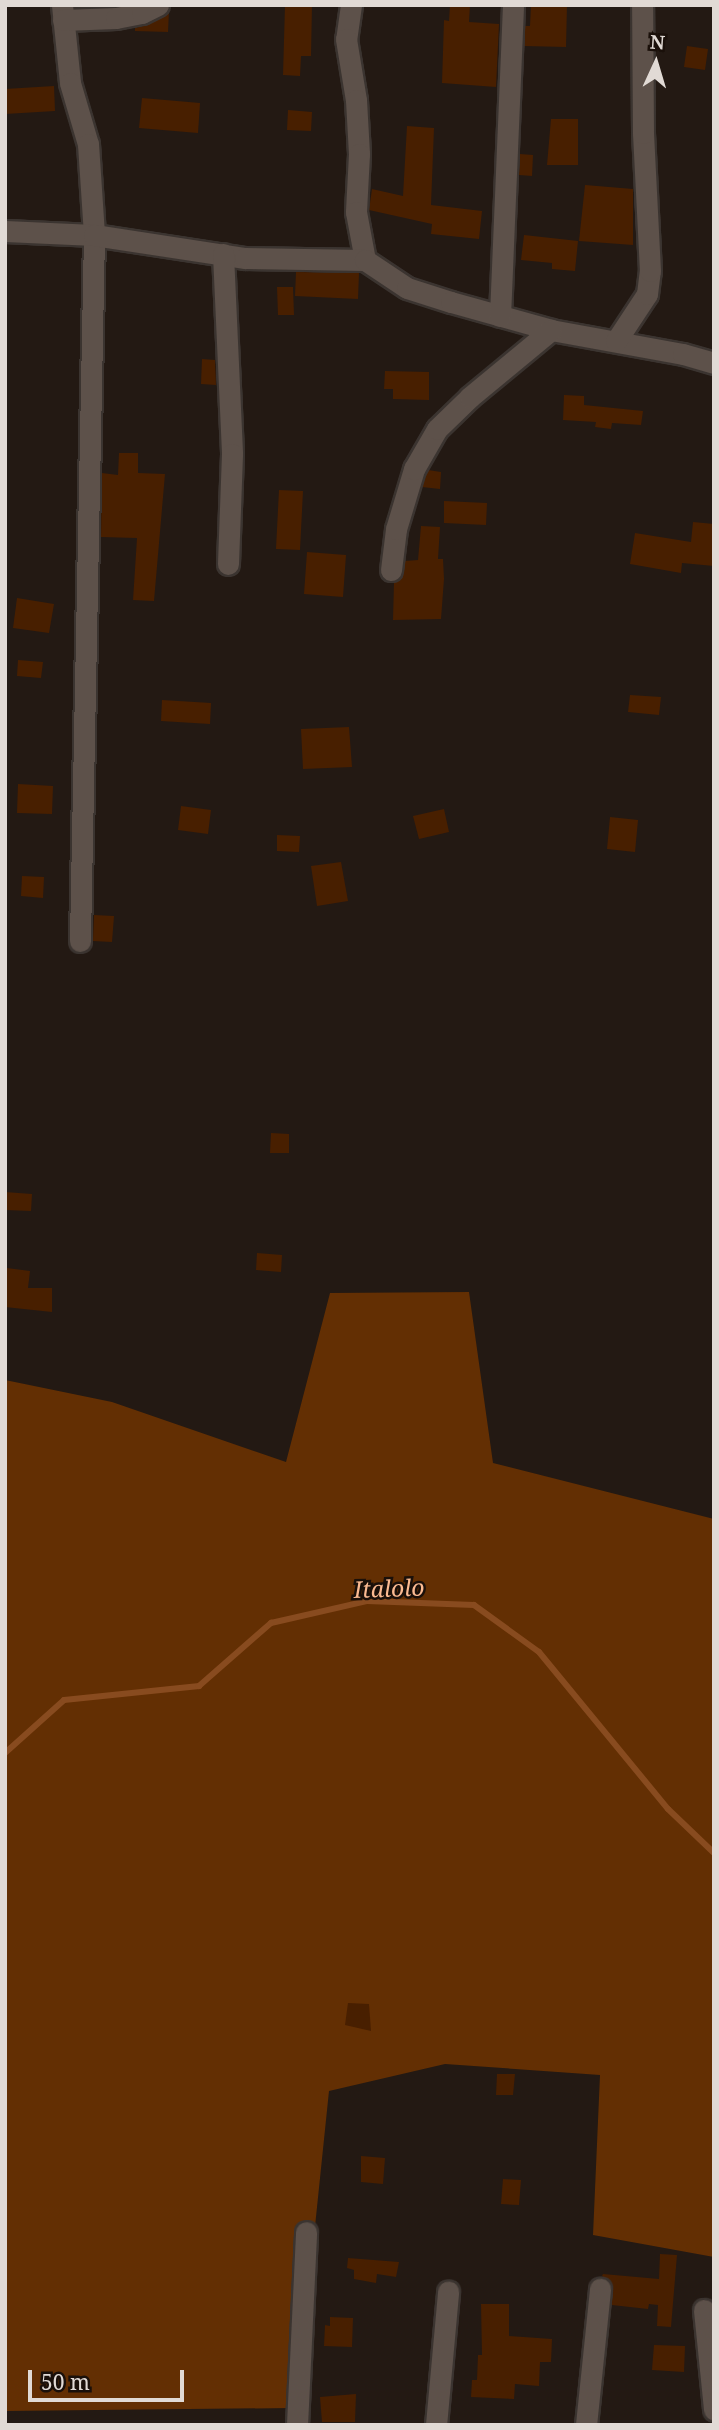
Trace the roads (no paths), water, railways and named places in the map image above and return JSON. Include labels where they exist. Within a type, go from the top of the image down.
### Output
[{"type":"street","points":[[80,941],[94,234],[89,144],[71,83],[62,13],[116,18],[142,13],[158,5]]},
{"type":"street","points":[[351,5],[346,39],[356,100],[359,154],[356,212],[365,260]]},
{"type":"street","points":[[500,316],[513,5]]},
{"type":"street","points":[[616,341],[647,294],[650,271],[643,133],[642,5]]},
{"type":"street","points":[[5,232],[94,234],[245,258],[365,260],[407,288],[500,316],[551,330],[616,341],[714,363]]},
{"type":"street","points":[[223,254],[232,454],[228,564]]},
{"type":"street","points":[[391,569],[396,529],[414,469],[437,429],[470,397],[551,330]]},
{"type":"street","points":[[297,2425],[306,2232]]},
{"type":"street","points":[[586,2425],[600,2289]]},
{"type":"street","points":[[436,2425],[449,2292]]},
{"type":"street","points":[[704,2310],[714,2409]]},
{"type":"waterway","name":"Italolo","points":[[5,1753],[64,1700],[199,1686],[271,1623],[367,1601],[474,1605],[539,1652],[668,1809],[714,1853]]}]
